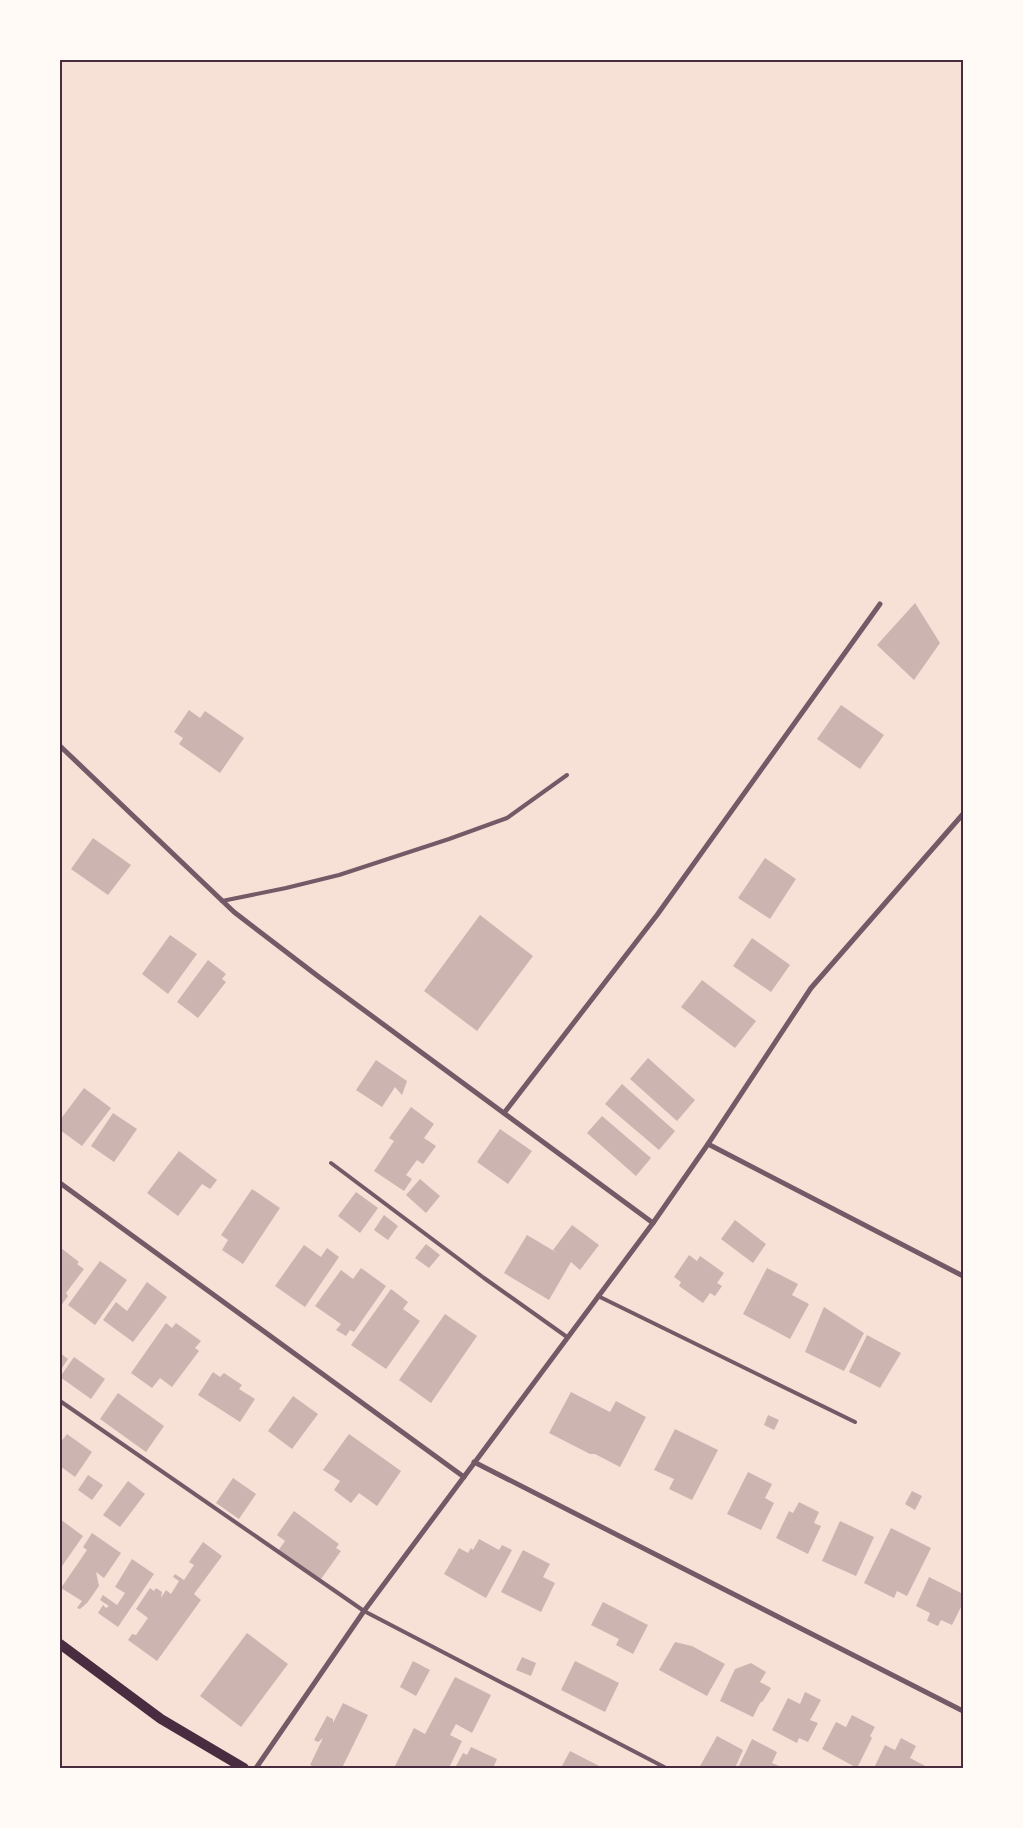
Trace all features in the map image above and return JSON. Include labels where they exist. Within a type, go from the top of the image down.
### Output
[{"type":"main road","points":[[60,1644],[161,1719],[244,1768]]},
{"type":"street","points":[[504,1113],[657,915],[880,604]]},
{"type":"street","points":[[60,746],[234,912],[318,977],[653,1223]]},
{"type":"street","points":[[256,1768],[364,1611],[653,1223],[708,1144],[810,988],[963,814]]},
{"type":"street","points":[[708,1144],[963,1276]]},
{"type":"street","points":[[60,1183],[464,1477]]},
{"type":"street","points":[[474,1462],[963,1711]]},
{"type":"lane","points":[[222,901],[339,875],[507,818],[567,775]]},
{"type":"lane","points":[[331,1163],[484,1278],[567,1337]]},
{"type":"lane","points":[[598,1296],[856,1422]]},
{"type":"lane","points":[[60,1401],[364,1611],[666,1768]]},
{"type":"building","points":[[915,603],[940,643],[914,680],[877,645]]},
{"type":"building","points":[[841,705],[884,735],[860,769],[817,739]]},
{"type":"building","points":[[189,710],[200,718],[205,711],[244,738],[220,773],[179,744],[183,738],[174,732]]},
{"type":"building","points":[[93,838],[131,865],[108,895],[71,869]]},
{"type":"building","points":[[765,858],[796,879],[770,919],[738,898]]},
{"type":"building","points":[[480,915],[533,956],[477,1031],[424,991]]},
{"type":"building","points":[[170,935],[197,954],[168,994],[142,974]]},
{"type":"building","points":[[752,938],[790,965],[771,992],[733,966]]},
{"type":"building","points":[[208,960],[226,974],[222,979],[226,982],[198,1018],[177,1002]]},
{"type":"building","points":[[702,980],[756,1021],[735,1048],[681,1007]]},
{"type":"building","points":[[648,1058],[695,1100],[677,1121],[630,1079]]},
{"type":"building","points":[[376,1060],[407,1081],[402,1095],[395,1087],[382,1107],[356,1090]]},
{"type":"building","points":[[622,1084],[675,1131],[659,1150],[605,1104]]},
{"type":"building","points":[[84,1088],[111,1108],[82,1146],[60,1130],[60,1120]]},
{"type":"building","points":[[411,1107],[434,1124],[424,1138],[436,1146],[423,1164],[417,1160],[406,1175],[412,1179],[404,1191],[374,1171],[394,1141],[389,1138]]},
{"type":"building","points":[[113,1113],[137,1129],[114,1162],[91,1146]]},
{"type":"building","points":[[602,1116],[651,1158],[636,1176],[587,1133]]},
{"type":"building","points":[[500,1129],[532,1151],[508,1184],[477,1162]]},
{"type":"building","points":[[179,1151],[217,1180],[210,1189],[202,1184],[178,1216],[147,1193]]},
{"type":"building","points":[[420,1179],[440,1196],[426,1213],[406,1195]]},
{"type":"building","points":[[252,1189],[280,1208],[243,1264],[222,1250],[228,1240],[221,1235]]},
{"type":"building","points":[[356,1192],[378,1208],[360,1233],[338,1216]]},
{"type":"building","points":[[384,1215],[398,1226],[388,1240],[374,1230]]},
{"type":"building","points":[[735,1220],[766,1244],[753,1263],[721,1239]]},
{"type":"building","points":[[572,1225],[599,1245],[580,1270],[571,1262],[549,1300],[504,1273],[527,1235],[559,1254],[553,1250]]},
{"type":"building","points":[[426,1244],[440,1255],[429,1268],[415,1258]]},
{"type":"building","points":[[304,1245],[321,1257],[327,1248],[339,1257],[305,1307],[275,1286]]},
{"type":"building","points":[[61,1248],[79,1262],[77,1264],[84,1269],[66,1293],[68,1296],[60,1307],[60,1250]]},
{"type":"building","points":[[689,1255],[697,1261],[700,1256],[724,1273],[717,1283],[722,1286],[715,1296],[710,1293],[703,1303],[679,1286],[681,1282],[674,1277]]},
{"type":"building","points":[[100,1261],[127,1280],[95,1325],[68,1305]]},
{"type":"building","points":[[361,1268],[386,1286],[354,1332],[350,1330],[346,1336],[336,1330],[341,1324],[315,1306],[341,1270],[353,1279]]},
{"type":"building","points":[[767,1268],[798,1284],[792,1295],[809,1304],[790,1339],[743,1314]]},
{"type":"building","points":[[147,1282],[167,1297],[133,1342],[103,1320],[116,1302],[127,1311]]},
{"type":"building","points":[[391,1289],[408,1302],[403,1309],[420,1321],[386,1369],[351,1345]]},
{"type":"building","points":[[824,1307],[864,1333],[844,1371],[805,1352]]},
{"type":"building","points":[[445,1314],[477,1336],[431,1403],[399,1380]]},
{"type":"building","points":[[166,1323],[172,1328],[176,1323],[201,1341],[195,1348],[199,1351],[172,1387],[160,1378],[152,1388],[131,1373]]},
{"type":"building","points":[[867,1335],[901,1353],[880,1388],[849,1372]]},
{"type":"building","points":[[60,1353],[68,1359],[60,1371]]},
{"type":"building","points":[[74,1357],[105,1379],[91,1399],[60,1377]]},
{"type":"building","points":[[213,1372],[220,1377],[224,1373],[242,1385],[239,1389],[255,1399],[240,1422],[198,1395]]},
{"type":"building","points":[[571,1392],[610,1412],[616,1401],[646,1417],[620,1467],[549,1433]]},
{"type":"building","points":[[118,1393],[164,1426],[146,1452],[100,1419]]},
{"type":"building","points":[[293,1396],[318,1414],[292,1449],[268,1431]]},
{"type":"building","points":[[768,1415],[779,1420],[774,1430],[764,1425]]},
{"type":"building","points":[[675,1429],[718,1450],[692,1500],[669,1489],[674,1479],[654,1470]]},
{"type":"building","points":[[67,1434],[92,1452],[75,1477],[60,1466],[60,1443]]},
{"type":"building","points":[[349,1434],[401,1471],[377,1506],[359,1493],[351,1503],[334,1490],[340,1481],[323,1470]]},
{"type":"building","points":[[748,1472],[772,1484],[765,1498],[774,1503],[761,1530],[727,1514]]},
{"type":"building","points":[[88,1475],[103,1485],[92,1500],[78,1490]]},
{"type":"building","points":[[233,1478],[256,1494],[239,1519],[216,1503]]},
{"type":"building","points":[[128,1481],[145,1494],[120,1527],[103,1515]]},
{"type":"building","points":[[912,1491],[922,1496],[915,1510],[905,1504]]},
{"type":"building","points":[[799,1502],[819,1512],[814,1523],[821,1526],[808,1554],[776,1538],[789,1511],[793,1513]]},
{"type":"building","points":[[294,1511],[339,1544],[336,1548],[341,1551],[321,1579],[315,1575],[313,1576],[278,1551],[285,1541],[277,1535]]},
{"type":"building","points":[[60,1519],[83,1536],[60,1569]]},
{"type":"building","points":[[840,1521],[874,1537],[856,1576],[822,1561]]},
{"type":"building","points":[[891,1528],[931,1548],[907,1596],[897,1591],[894,1598],[864,1583]]},
{"type":"building","points":[[92,1533],[121,1553],[104,1578],[96,1572],[99,1586],[87,1603],[80,1609],[77,1608],[82,1601],[61,1588],[87,1550],[83,1547]]},
{"type":"building","points":[[479,1539],[499,1550],[502,1545],[512,1550],[486,1598],[444,1574],[459,1548],[468,1553],[471,1548],[473,1550]]},
{"type":"building","points":[[203,1542],[222,1556],[194,1594],[201,1600],[157,1661],[128,1640],[132,1634],[136,1635],[148,1618],[136,1609],[150,1588],[154,1591],[156,1588],[162,1592],[161,1598],[166,1590],[171,1594],[179,1581],[173,1577],[175,1574],[184,1580],[194,1565],[189,1562]]},
{"type":"building","points":[[523,1550],[550,1564],[543,1577],[555,1583],[541,1612],[501,1592]]},
{"type":"building","points":[[132,1559],[154,1574],[118,1627],[98,1613],[103,1605],[106,1608],[109,1606],[100,1600],[103,1595],[117,1605],[125,1593],[115,1587]]},
{"type":"building","points":[[929,1577],[963,1594],[963,1603],[952,1625],[941,1620],[938,1626],[927,1621],[930,1613],[916,1606]]},
{"type":"building","points":[[603,1602],[648,1625],[633,1654],[616,1645],[619,1639],[591,1625]]},
{"type":"building","points":[[247,1633],[288,1664],[241,1727],[200,1696]]},
{"type":"building","points":[[675,1642],[692,1646],[725,1664],[707,1696],[659,1670]]},
{"type":"building","points":[[522,1657],[536,1663],[531,1676],[516,1670]]},
{"type":"building","points":[[413,1661],[430,1670],[416,1696],[400,1687]]},
{"type":"building","points":[[575,1661],[619,1683],[605,1712],[561,1690]]},
{"type":"building","points":[[751,1663],[766,1672],[760,1682],[771,1688],[753,1717],[720,1701],[735,1669]]},
{"type":"building","points":[[455,1677],[491,1695],[472,1733],[456,1724],[450,1735],[462,1741],[449,1768],[394,1768],[414,1728],[425,1734]]},
{"type":"building","points":[[805,1692],[821,1700],[810,1720],[818,1723],[808,1742],[799,1738],[797,1743],[772,1730],[788,1698],[800,1704]]},
{"type":"building","points":[[343,1703],[368,1715],[342,1768],[317,1768],[310,1765],[323,1738],[318,1742],[314,1740],[327,1716],[333,1719],[333,1723]]},
{"type":"building","points":[[852,1715],[875,1727],[870,1736],[872,1738],[857,1768],[822,1749],[836,1722],[846,1727]]},
{"type":"building","points":[[717,1736],[743,1750],[735,1768],[699,1768]]},
{"type":"building","points":[[901,1738],[916,1746],[910,1758],[929,1768],[874,1768],[885,1745],[895,1750]]},
{"type":"building","points":[[752,1739],[777,1752],[772,1763],[779,1766],[778,1768],[738,1768]]},
{"type":"building","points":[[471,1747],[497,1759],[493,1768],[455,1768],[463,1753],[467,1755]]},
{"type":"building","points":[[570,1751],[603,1768],[561,1768]]}]
